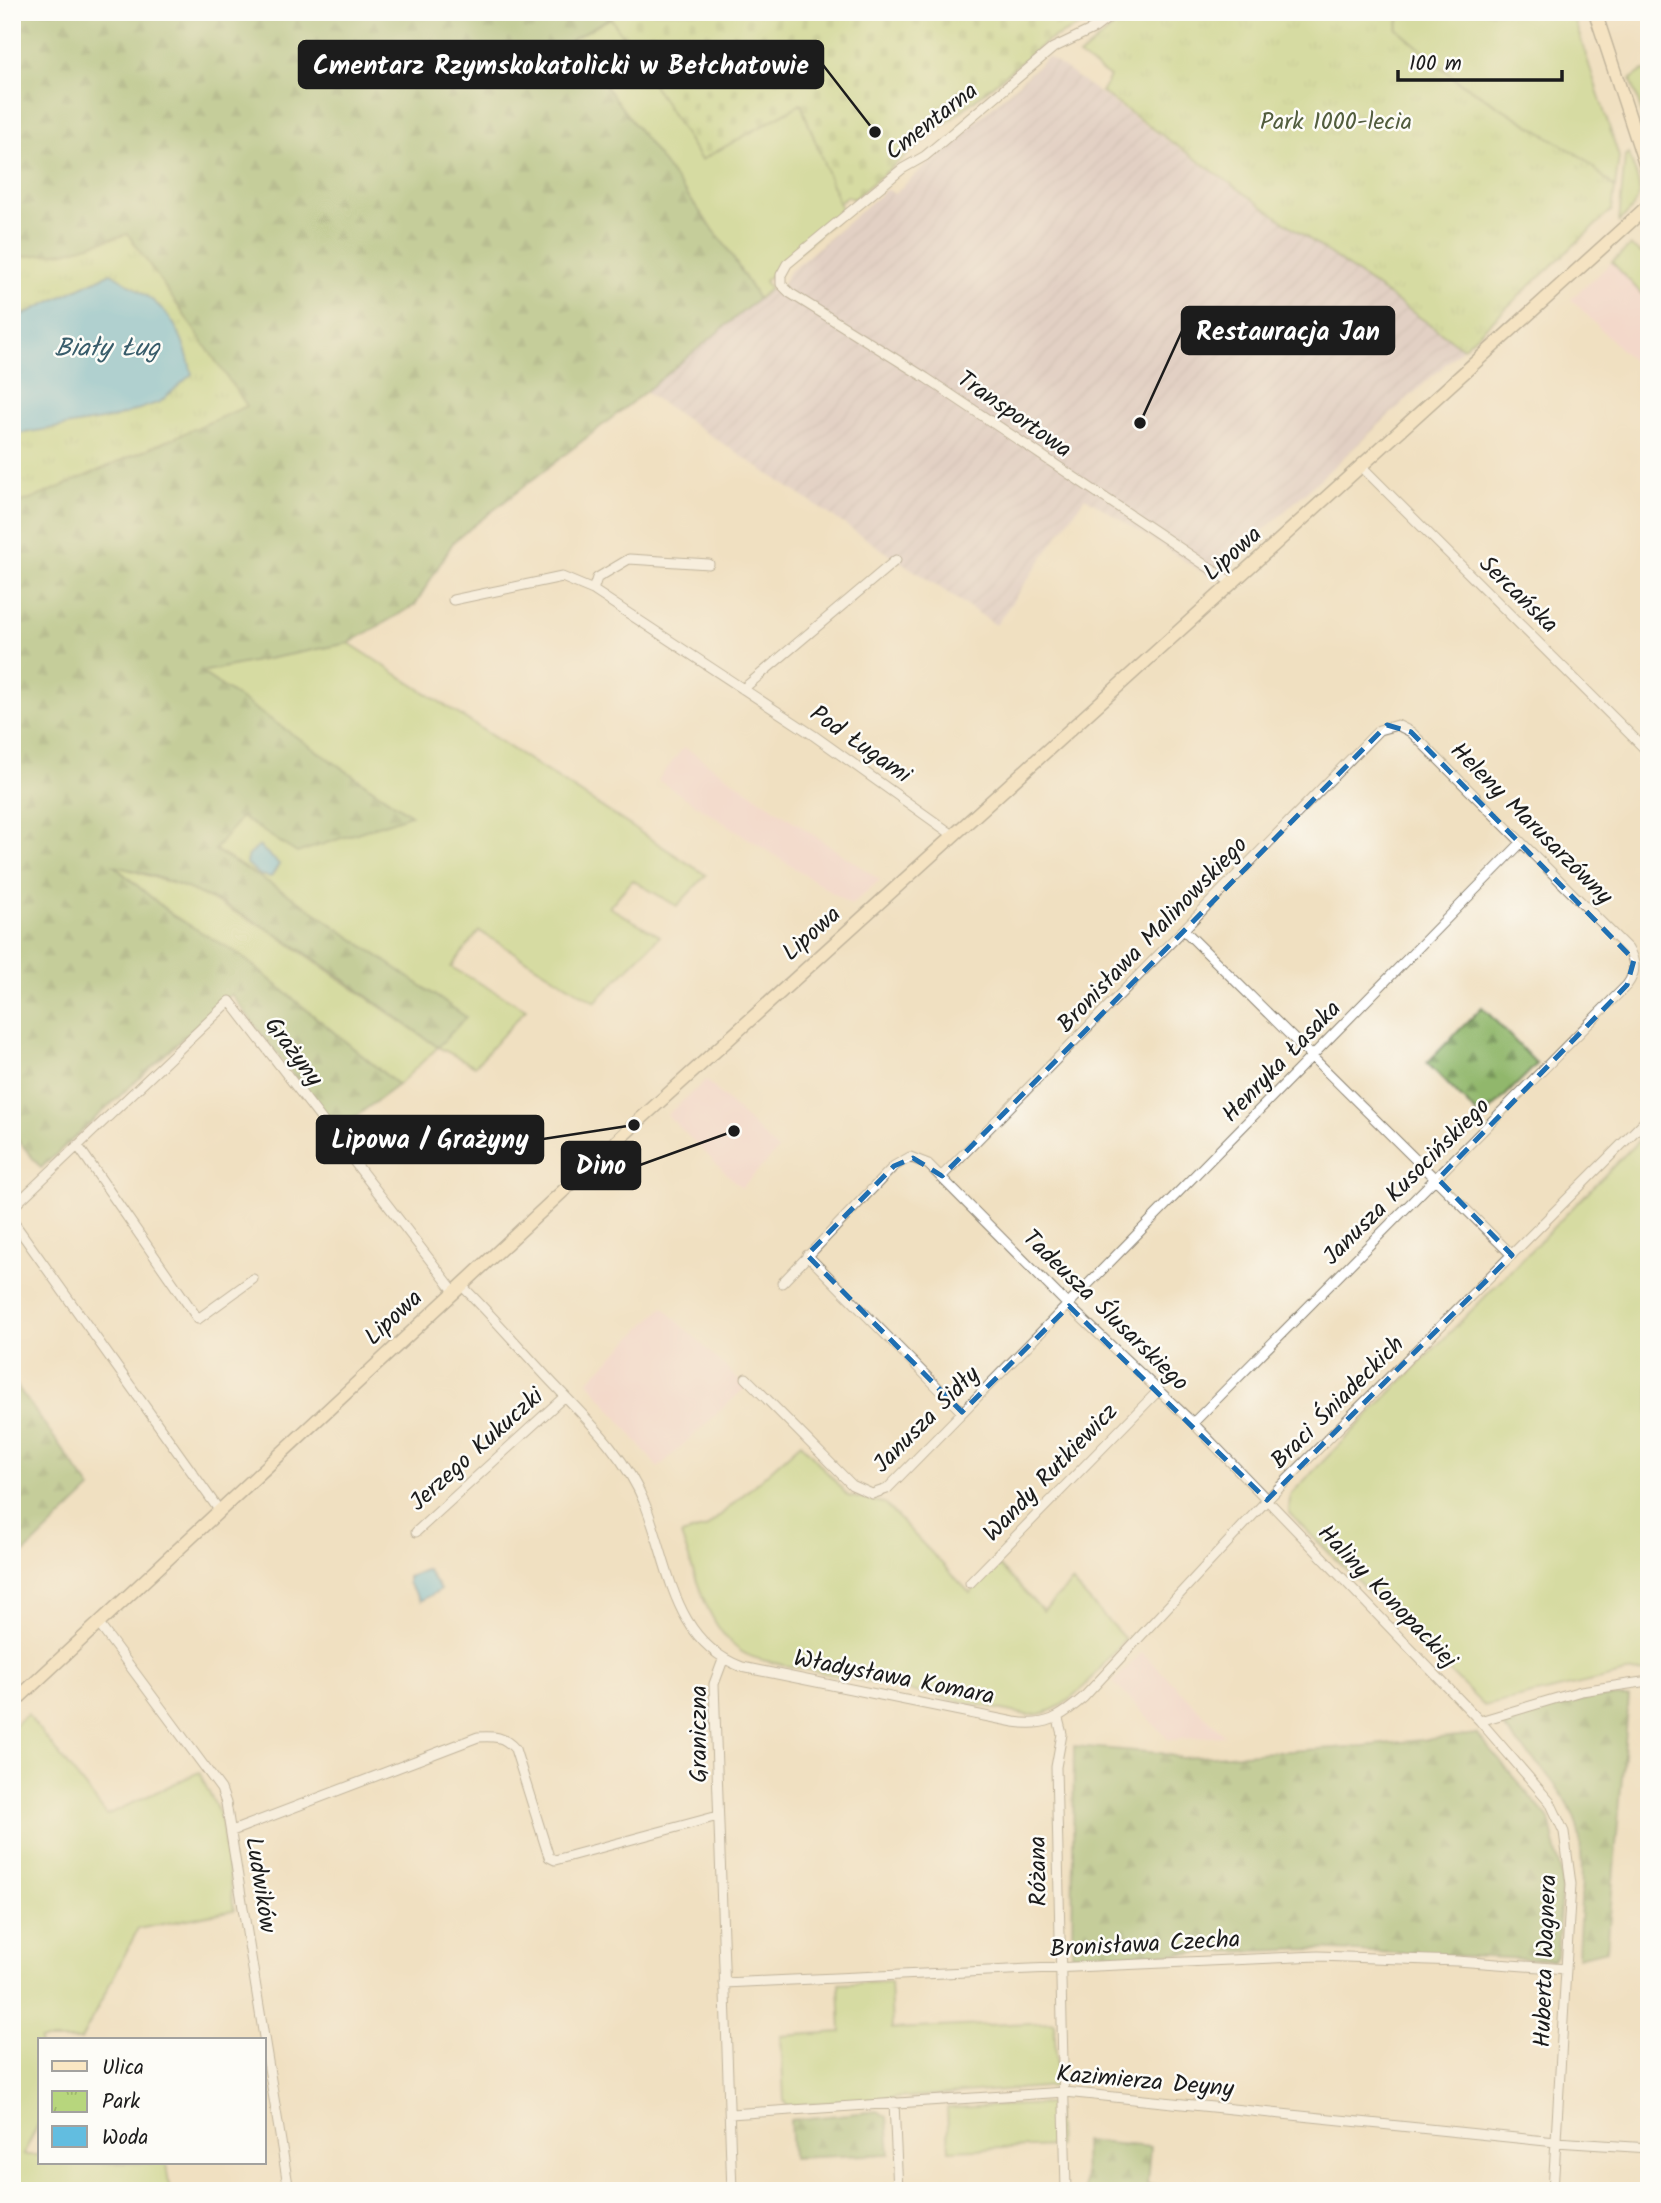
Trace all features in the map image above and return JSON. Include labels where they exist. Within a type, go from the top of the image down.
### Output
[{"type":"main road","points":[[1595,12],[1649,176]]},
{"type":"main road","name":"Lipowa","points":[[12,1704],[458,1288],[953,835],[1649,205]]},
{"type":"street","name":"Cmentarna","points":[[781,275],[787,264],[902,169],[925,156],[1053,48],[1096,29],[1116,12]]},
{"type":"street","name":"Transportowa","points":[[781,275],[782,284],[790,293],[926,377],[1232,583]]},
{"type":"street","name":"Sercańska","points":[[1361,466],[1649,753]]},
{"type":"street","points":[[593,590],[597,578],[629,559],[709,564]]},
{"type":"street","points":[[743,689],[896,560]]},
{"type":"street","name":"Pod Ługami","points":[[453,600],[562,577],[593,590],[813,735],[953,835]]},
{"type":"street","name":"Heleny Marusarzówny","points":[[1393,725],[1412,732],[1629,949],[1634,960]]},
{"type":"street","name":"Bronisława Malinowskiego","points":[[942,1176],[1379,730],[1393,725]]},
{"type":"street","name":"Henryka Łasaka","points":[[1069,1306],[1521,843]]},
{"type":"street","points":[[1185,930],[1512,1255]]},
{"type":"street","name":"Janusza Kusocińskiego","points":[[1193,1423],[1438,1179],[1627,985],[1634,974],[1634,960]]},
{"type":"street","name":"Grażyny","points":[[12,1208],[230,1001],[458,1288]]},
{"type":"street","name":"Braci Śniadeckich","points":[[1058,1719],[1084,1697],[1267,1500],[1649,1117]]},
{"type":"street","points":[[78,1146],[198,1319],[253,1279]]},
{"type":"street","name":"Tadeusza Ślusarskiego","points":[[807,1255],[894,1166],[910,1157],[921,1160],[942,1176],[1069,1306],[1193,1423],[1267,1500]]},
{"type":"street","points":[[12,1220],[219,1510]]},
{"type":"street","points":[[782,1283],[807,1255],[962,1412]]},
{"type":"street","name":"Graniczna","points":[[458,1288],[565,1396],[612,1447],[627,1468],[645,1503],[688,1626],[702,1644],[723,1660],[714,1684],[732,2191]]},
{"type":"street","name":"Janusza Sidły","points":[[746,1378],[852,1485],[865,1494],[887,1489],[1069,1306]]},
{"type":"street","name":"Wandy Rutkiewicz","points":[[970,1583],[1159,1390]]},
{"type":"street","name":"Jerzego Kukuczki","points":[[416,1532],[565,1396]]},
{"type":"street","name":"Haliny Konopackiej","points":[[1267,1500],[1480,1721]]},
{"type":"street","name":"Ludwików","points":[[99,1623],[221,1789],[232,1831],[265,2038]]},
{"type":"street","name":"Władysława Komara","points":[[723,1660],[742,1667],[1014,1722],[1044,1724],[1058,1719]]},
{"type":"street","points":[[1480,1721],[1581,1691],[1649,1681]]},
{"type":"street","name":"Różana","points":[[1058,1719],[1062,1734],[1056,1768],[1066,2191]]},
{"type":"street","name":"Huberta Wagnera","points":[[1480,1721],[1550,1802],[1564,1832],[1571,1884],[1553,2191]]},
{"type":"street","points":[[232,1831],[478,1737],[491,1736],[508,1740],[515,1749],[549,1857],[555,1860],[718,1816]]},
{"type":"street","name":"Bronisława Czecha","points":[[724,1983],[1318,1956],[1457,1961],[1566,1969]]},
{"type":"street","name":"Ludwików","points":[[266,2046],[289,2191]]},
{"type":"street","name":"Kazimierza Deyny","points":[[730,2114],[1065,2092],[1556,2142],[1649,2148]]},
{"type":"street","points":[[894,2102],[898,2191]]},
{"type":"highlighted area","points":[[1387,725],[1411,732],[1634,960],[1627,985],[1438,1179],[1512,1255],[1267,1500],[1069,1306],[962,1412],[807,1255],[894,1166],[913,1158],[942,1176]]},
{"type":"shaded area","points":[[1048,57],[1463,348],[1263,531],[1209,576],[1085,497],[996,625],[645,392],[770,289],[779,294],[788,273],[887,189],[894,194]]},
{"type":"shaded area","points":[[1612,262],[1649,302],[1649,378],[1571,299]]},
{"type":"shaded area","points":[[684,747],[880,880],[851,905],[658,780]]},
{"type":"shaded area","points":[[706,1080],[778,1150],[741,1188],[667,1115]]},
{"type":"shaded area","points":[[663,1307],[746,1387],[658,1468],[588,1381]]},
{"type":"shaded area","points":[[1142,1652],[1225,1736],[1169,1740],[1113,1682]]},
{"type":"green space","points":[[12,12],[620,12],[571,40],[727,248],[758,299],[645,392],[454,541],[415,605],[349,643],[201,672],[411,815],[297,853],[241,817],[215,850],[294,898],[466,1017],[438,1047],[324,965],[244,915],[159,878],[114,866],[172,915],[240,955],[398,1085],[336,1131],[231,994],[41,1168],[12,1133]]},
{"type":"green space","points":[[620,12],[1099,12],[1088,22],[1047,41],[853,199],[847,196],[839,203],[801,104],[701,160],[611,18]]},
{"type":"green space","name":"Park 1000-lecia","points":[[1131,12],[1401,12],[1397,29],[1459,82],[1583,158],[1615,188],[1612,210],[1463,348],[1101,92],[1110,77],[1079,56]]},
{"type":"green space","points":[[1401,12],[1572,12],[1619,157],[1615,188],[1583,158],[1459,82],[1397,29]]},
{"type":"green space","points":[[611,18],[701,160],[801,104],[843,213],[765,281],[770,289],[758,299],[727,248],[570,40]]},
{"type":"green space","points":[[1644,70],[1649,72],[1649,135],[1631,79]]},
{"type":"green space","points":[[1629,154],[1638,184],[1638,198],[1619,222],[1625,156]]},
{"type":"green space","points":[[128,234],[247,406],[30,500],[12,503],[12,258],[65,252]]},
{"type":"green space","points":[[1630,246],[1649,258],[1649,302],[1612,262]]},
{"type":"green space","points":[[349,643],[706,875],[677,906],[632,880],[609,907],[660,936],[595,1002],[479,931],[451,967],[526,1009],[475,1066],[438,1047],[465,1017],[294,898],[215,850],[241,817],[411,815],[200,672]]},
{"type":"green space","points":[[112,864],[190,889],[268,929],[438,1047],[398,1085],[240,955],[172,915]]},
{"type":"green space","points":[[1482,1007],[1537,1064],[1482,1119],[1427,1063]]},
{"type":"green space","points":[[1649,1130],[1649,1672],[1627,1673],[1484,1706],[1289,1513],[1290,1495]]},
{"type":"green space","points":[[12,1379],[91,1489],[12,1565]]},
{"type":"green space","points":[[801,1443],[848,1496],[884,1503],[970,1593],[999,1565],[1043,1611],[1072,1582],[1125,1639],[1094,1676],[1070,1699],[1057,1708],[1027,1715],[779,1664],[742,1652],[730,1642],[711,1615],[681,1535],[706,1528]]},
{"type":"green space","points":[[1593,1697],[1629,1697],[1607,1950],[1578,1957],[1582,1866],[1574,1817],[1551,1779],[1500,1724]]},
{"type":"green space","points":[[27,1714],[107,1815],[199,1772],[221,1817],[234,1910],[138,1929],[82,2038],[38,2038],[38,2125],[23,2155],[38,2155],[38,2164],[166,2164],[170,2191],[12,2191],[12,1727]]},
{"type":"green space","points":[[1477,1734],[1549,1819],[1562,1878],[1557,1955],[1552,1960],[1312,1949],[1134,1955],[1072,1954],[1074,1746],[1161,1753],[1182,1758],[1364,1746]]},
{"type":"green space","points":[[890,1982],[892,2029],[1054,2022],[1058,2086],[787,2106],[784,2101],[781,2036],[841,2032],[839,1984]]},
{"type":"green space","points":[[1052,2104],[1056,2109],[1058,2146],[949,2150],[947,2108]]},
{"type":"green space","points":[[878,2111],[887,2117],[890,2154],[792,2158],[790,2120]]},
{"type":"green space","points":[[1084,2141],[1150,2147],[1147,2185],[1197,2191],[1085,2191]]},
{"type":"water","name":"Biały Ług","points":[[111,273],[143,293],[174,324],[181,337],[192,374],[160,402],[113,418],[12,435],[12,320]]},
{"type":"water","points":[[259,846],[279,864],[271,877],[260,875],[246,863],[248,856]]},
{"type":"water","points":[[427,1569],[440,1590],[421,1601],[408,1583],[408,1577]]},
{"type":"place","name":"Cmentarz Rzymskokatolicki w Bełchatowie","points":[[875,132]]},
{"type":"place","name":"Restauracja Jan","points":[[1140,423]]},
{"type":"place","name":"Lipowa / Grażyny","points":[[634,1125]]},
{"type":"place","name":"Dino","points":[[734,1131]]}]
